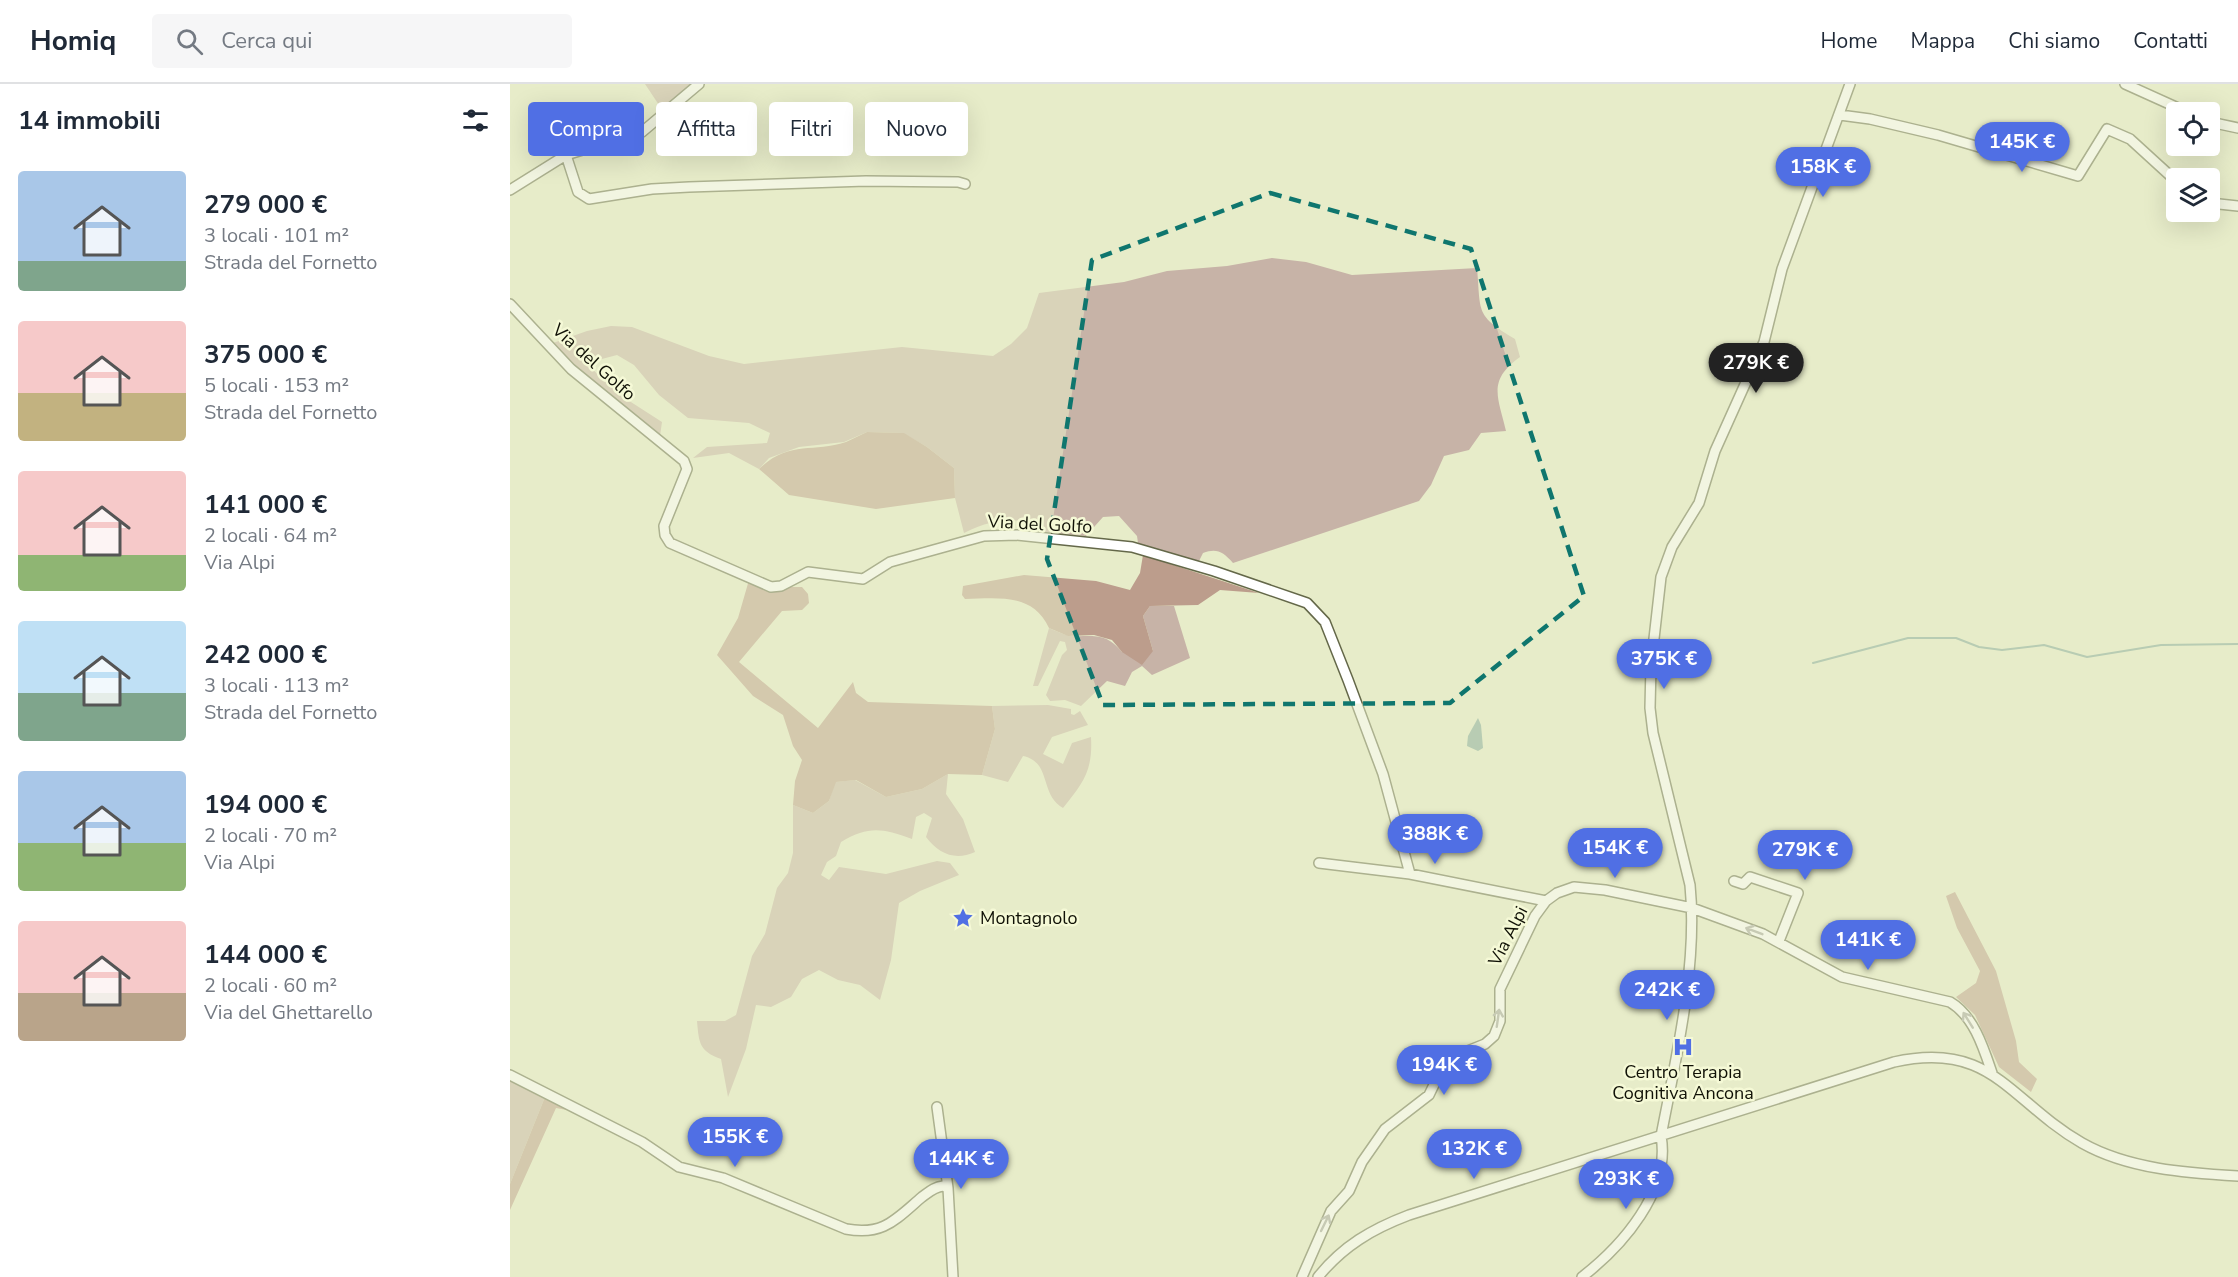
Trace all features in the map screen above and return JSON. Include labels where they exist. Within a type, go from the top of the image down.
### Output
[{"type":"street","points":[[644,130],[699,84]]},
{"type":"street","points":[[1582,1277],[1607,1257],[1644,1209],[1661,1166],[1663,1149],[1661,1136],[1688,974],[1692,908],[1689,885],[1653,733],[1650,708],[1651,665],[1661,576],[1672,547],[1700,503],[1719,442],[1764,342],[1782,269],[1850,84]]},
{"type":"street","points":[[2126,84],[2166,102]]},
{"type":"street","points":[[1840,115],[1870,119],[1938,135],[2078,176],[2107,129],[2130,140],[2166,172]]},
{"type":"street","points":[[2220,124],[2238,128]]},
{"type":"street","points":[[510,190],[564,156]]},
{"type":"street","points":[[566,156],[578,192],[589,199],[652,189],[689,187],[832,184],[866,181],[965,184]]},
{"type":"street","points":[[2220,204],[2238,206]]},
{"type":"street","name":"Via del Golfo","points":[[510,304],[571,369],[684,461],[687,469],[664,526],[665,535],[670,543],[771,587],[781,586],[808,572],[863,579],[890,562],[984,536],[1017,535],[1132,548],[1214,571],[1307,603],[1325,622],[1348,680],[1383,774],[1410,874]]},
{"type":"street","points":[[1319,863],[1410,874],[1546,901]]},
{"type":"street","points":[[1734,881],[1743,884],[1750,877],[1798,893],[1779,941]]},
{"type":"street","name":"Via Alpi","points":[[1302,1277],[1331,1211],[1349,1191],[1362,1162],[1385,1129],[1429,1095],[1443,1066],[1455,1056],[1485,1044],[1494,1036],[1500,1021],[1500,989],[1535,916],[1546,901],[1557,893],[1574,887],[1605,890],[1692,908],[1779,941],[1842,977],[1878,987],[1931,996],[1959,1007],[1973,1026],[1992,1073]]},
{"type":"street","points":[[1318,1277],[1347,1247],[1384,1224],[1921,1056],[1946,1056],[1966,1061],[1992,1073],[2083,1143],[2121,1159],[2164,1169],[2238,1176]]},
{"type":"street","points":[[510,1075],[642,1142],[680,1167],[723,1178],[846,1228],[863,1232],[878,1230],[932,1190],[943,1186],[948,1188]]},
{"type":"street","points":[[937,1107],[948,1188],[953,1277]]},
{"type":"highlighted area","points":[[1270,193],[1471,249],[1584,596],[1450,703],[1103,705],[1047,559],[1092,260]]},
{"type":"shaded area","points":[[645,84],[696,84],[674,102],[657,102]]},
{"type":"shaded area","points":[[1272,258],[1306,262],[1352,275],[1477,268],[1482,311],[1493,324],[1515,339],[1520,357],[1503,374],[1499,382],[1498,399],[1506,431],[1481,433],[1469,450],[1444,456],[1431,485],[1419,501],[1233,563],[1216,551],[1203,553],[1198,563],[1138,543],[1137,536],[1119,516],[1103,517],[1086,536],[1036,531],[1031,521],[989,523],[964,533],[955,498],[954,468],[927,447],[903,433],[867,432],[844,442],[799,447],[769,458],[759,469],[729,453],[693,458],[707,447],[767,443],[770,433],[749,423],[688,418],[659,395],[634,365],[617,355],[598,360],[591,368],[620,395],[662,422],[660,436],[575,366],[553,343],[587,331],[611,326],[632,327],[709,356],[744,364],[902,347],[993,356],[1011,344],[1027,328],[1039,293],[1124,282],[1167,271],[1227,266]]},
{"type":"shaded area","points":[[867,432],[904,433],[927,447],[954,468],[955,498],[876,509],[789,495],[759,469],[781,454],[846,442]]},
{"type":"shaded area","points":[[1143,555],[1259,593],[1220,590],[1198,605],[1150,606],[1143,616],[1153,651],[1142,665],[1122,652],[1112,640],[1094,635],[1068,636],[1049,628],[1034,609],[1024,603],[990,598],[965,599],[962,595],[963,586],[1024,575],[1096,581],[1130,590],[1140,573]]},
{"type":"shaded area","points":[[749,580],[782,587],[802,587],[808,594],[809,603],[802,610],[782,611],[739,662],[818,728],[853,682],[856,693],[868,702],[992,706],[995,729],[982,775],[948,774],[922,789],[886,797],[856,780],[836,782],[829,801],[813,813],[793,805],[795,781],[802,760],[793,746],[783,715],[753,696],[717,655],[738,618]]},
{"type":"shaded area","points":[[1150,606],[1174,606],[1190,658],[1152,675],[1142,666],[1132,672],[1125,686],[1107,681],[1081,706],[1065,700],[1050,701],[1046,695],[1062,655],[1067,650],[1065,642],[1060,641],[1038,686],[1033,686],[1049,628],[1071,636],[1105,638],[1122,652],[1153,651],[1143,616]]},
{"type":"shaded area","points":[[1048,705],[1071,709],[1071,714],[1074,715],[1080,711],[1088,725],[1052,737],[1043,754],[1063,764],[1072,743],[1091,737],[1090,759],[1085,776],[1063,808],[1051,795],[1042,771],[1032,759],[1023,756],[1008,782],[982,775],[995,729],[992,706]]},
{"type":"shaded area","points":[[948,774],[946,794],[963,819],[975,852],[954,856],[936,848],[926,837],[932,818],[924,813],[916,817],[912,839],[875,830],[860,833],[841,842],[836,856],[827,862],[821,875],[829,880],[839,867],[886,874],[937,861],[950,863],[959,875],[920,891],[899,903],[891,960],[880,1000],[860,985],[838,980],[819,970],[802,979],[791,997],[771,1007],[756,1005],[746,1049],[728,1097],[721,1059],[704,1049],[698,1035],[697,1021],[725,1021],[736,1015],[752,956],[765,934],[777,888],[788,873],[793,853],[793,805],[813,813],[829,801],[835,782],[855,780],[886,797],[922,789]]},
{"type":"shaded area","points":[[1955,892],[1996,971],[2016,1041],[2019,1062],[2037,1079],[2031,1092],[1999,1067],[1975,1015],[1956,997],[1976,983],[1980,971],[1957,928],[1946,896]]},
{"type":"shaded area","points":[[510,1079],[545,1097],[510,1184]]},
{"type":"shaded area","points":[[545,1097],[567,1110],[556,1108],[510,1210],[510,1184]]},
{"type":"water","points":[[1478,718],[1481,725],[1483,748],[1478,751],[1467,746],[1468,736]]},
{"type":"waterway","points":[[1813,663],[1908,638],[1956,638],[1979,647],[2002,650],[2044,645],[2087,657],[2161,645],[2238,644]]},
{"type":"place","name":"Montagnolo","points":[[963,918]]},
{"type":"place","name":"Centro Terapia Cognitiva Ancona","points":[[1683,1047]]}]
